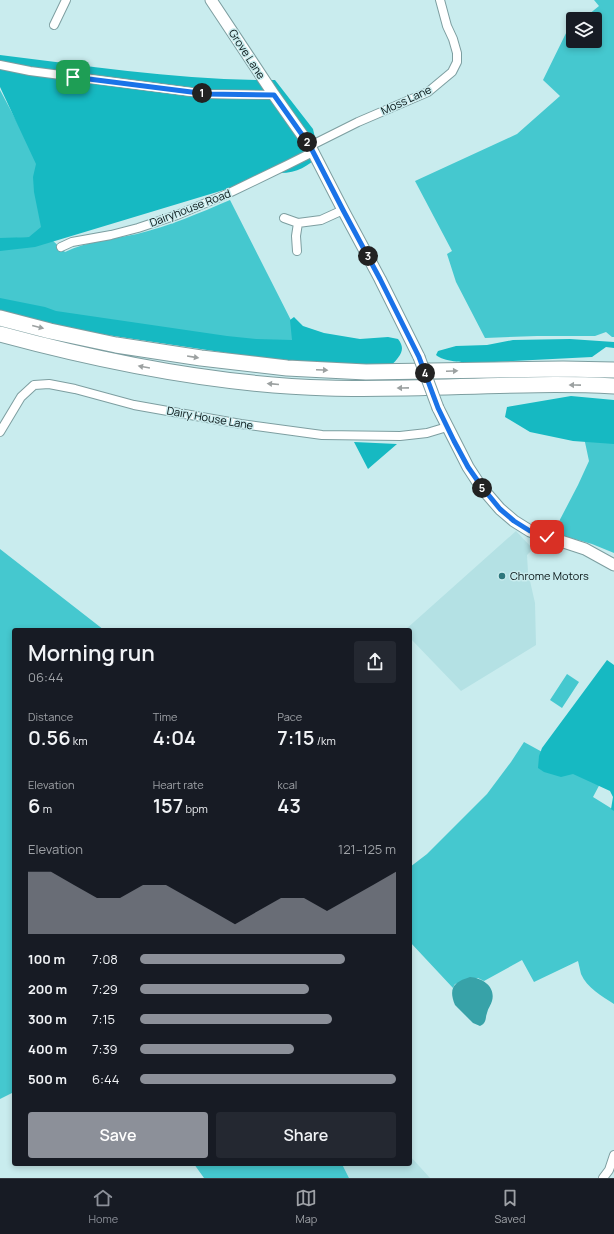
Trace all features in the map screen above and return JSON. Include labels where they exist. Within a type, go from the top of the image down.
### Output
[{"type":"highway","points":[[0,318],[116,345],[201,358],[287,368],[366,372],[614,370]]},
{"type":"highway","points":[[0,334],[75,353],[152,369],[287,386],[368,389],[526,385],[614,386]]},
{"type":"street","points":[[54,25],[66,0]]},
{"type":"street","name":"Grove Lane","points":[[211,0],[311,149],[380,279],[419,357],[438,408],[447,427],[468,467],[482,487],[500,509],[514,521],[530,531],[585,549],[614,565]]},
{"type":"street","name":"Moss Lane","points":[[311,149],[358,122],[428,92],[452,72],[457,62],[457,53],[447,26],[440,0]]},
{"type":"street","points":[[0,65],[38,72],[207,94],[274,95]]},
{"type":"street","name":"Dairyhouse Road","points":[[61,247],[72,242],[138,228],[177,215],[227,194],[287,165],[311,149]]},
{"type":"street","points":[[284,218],[298,223],[320,220],[343,210]]},
{"type":"street","points":[[298,223],[296,236],[298,251]]},
{"type":"street","name":"Dairy House Lane","points":[[0,432],[21,397],[34,385],[49,384],[75,389],[134,405],[241,424],[322,435],[400,436],[427,433],[447,427]]},
{"type":"street","points":[[603,1178],[609,1170],[614,1155]]},
{"type":"shaded area","points":[[594,0],[614,0],[614,337],[606,332],[595,336],[485,338],[456,282],[447,254],[452,251],[415,181],[517,134],[560,96],[543,80],[566,33],[566,48],[602,48],[602,12],[592,12],[599,6]]},
{"type":"shaded area","points":[[0,55],[172,75],[241,80],[275,80],[313,129],[318,151],[321,155],[307,166],[292,172],[280,173],[35,247],[0,251],[0,238],[29,237],[41,227],[34,192],[33,177],[36,164],[0,87]]},
{"type":"shaded area","points":[[0,90],[43,171],[48,236],[0,239]]},
{"type":"shaded area","points":[[230,200],[303,344],[233,341],[0,303],[0,246],[51,239],[65,252],[92,243],[137,234],[161,227]]},
{"type":"shaded area","points":[[0,298],[45,307],[56,311],[256,339],[292,340],[290,320],[294,317],[303,326],[324,333],[360,339],[388,337],[398,339],[401,343],[402,350],[391,366],[321,363],[254,357],[73,329],[0,312]]},
{"type":"shaded area","points":[[570,339],[614,342],[614,348],[606,347],[592,357],[473,363],[444,359],[436,355],[438,351],[456,346],[487,345],[513,340]]},
{"type":"shaded area","points":[[571,396],[614,400],[614,444],[573,441],[530,432],[505,417],[507,407]]},
{"type":"shaded area","points":[[582,428],[614,428],[614,553],[592,544],[553,533],[589,461]]},
{"type":"shaded area","points":[[354,442],[397,444],[368,469]]},
{"type":"shaded area","points":[[516,531],[533,549],[527,555],[528,572],[535,603],[536,645],[461,691],[412,640],[412,628],[407,628]]},
{"type":"shaded area","points":[[0,549],[101,628],[12,628],[12,1093],[0,1099]]},
{"type":"shaded area","points":[[607,660],[614,665],[614,811],[611,809],[613,797],[610,791],[573,774],[561,777],[544,772],[538,768],[539,756],[542,748]]},
{"type":"shaded area","points":[[567,674],[579,682],[562,708],[550,700]]},
{"type":"shaded area","points":[[524,742],[602,780],[593,797],[614,810],[614,1004],[595,991],[587,983],[581,974],[578,961],[534,982],[522,960],[484,981],[478,978],[455,984],[453,988],[412,944],[412,865],[427,854],[487,794]]},
{"type":"shaded area","points":[[470,977],[483,981],[492,991],[492,1002],[487,1011],[485,1022],[480,1026],[473,1023],[455,1005],[453,999],[452,990],[454,986],[460,981]]},
{"type":"shaded area","points":[[412,1158],[430,1178],[349,1178],[343,1166],[412,1166]]},
{"type":"shaded area","points":[[195,1166],[343,1166],[349,1178],[204,1178]]},
{"type":"place","name":"Chrome Motors","points":[[502,576]]},
{"type":"route","points":[[73,77],[207,94],[274,95],[310,146],[380,279],[419,357],[438,408],[468,467],[489,497],[500,509],[514,521],[530,531],[547,537]]}]
